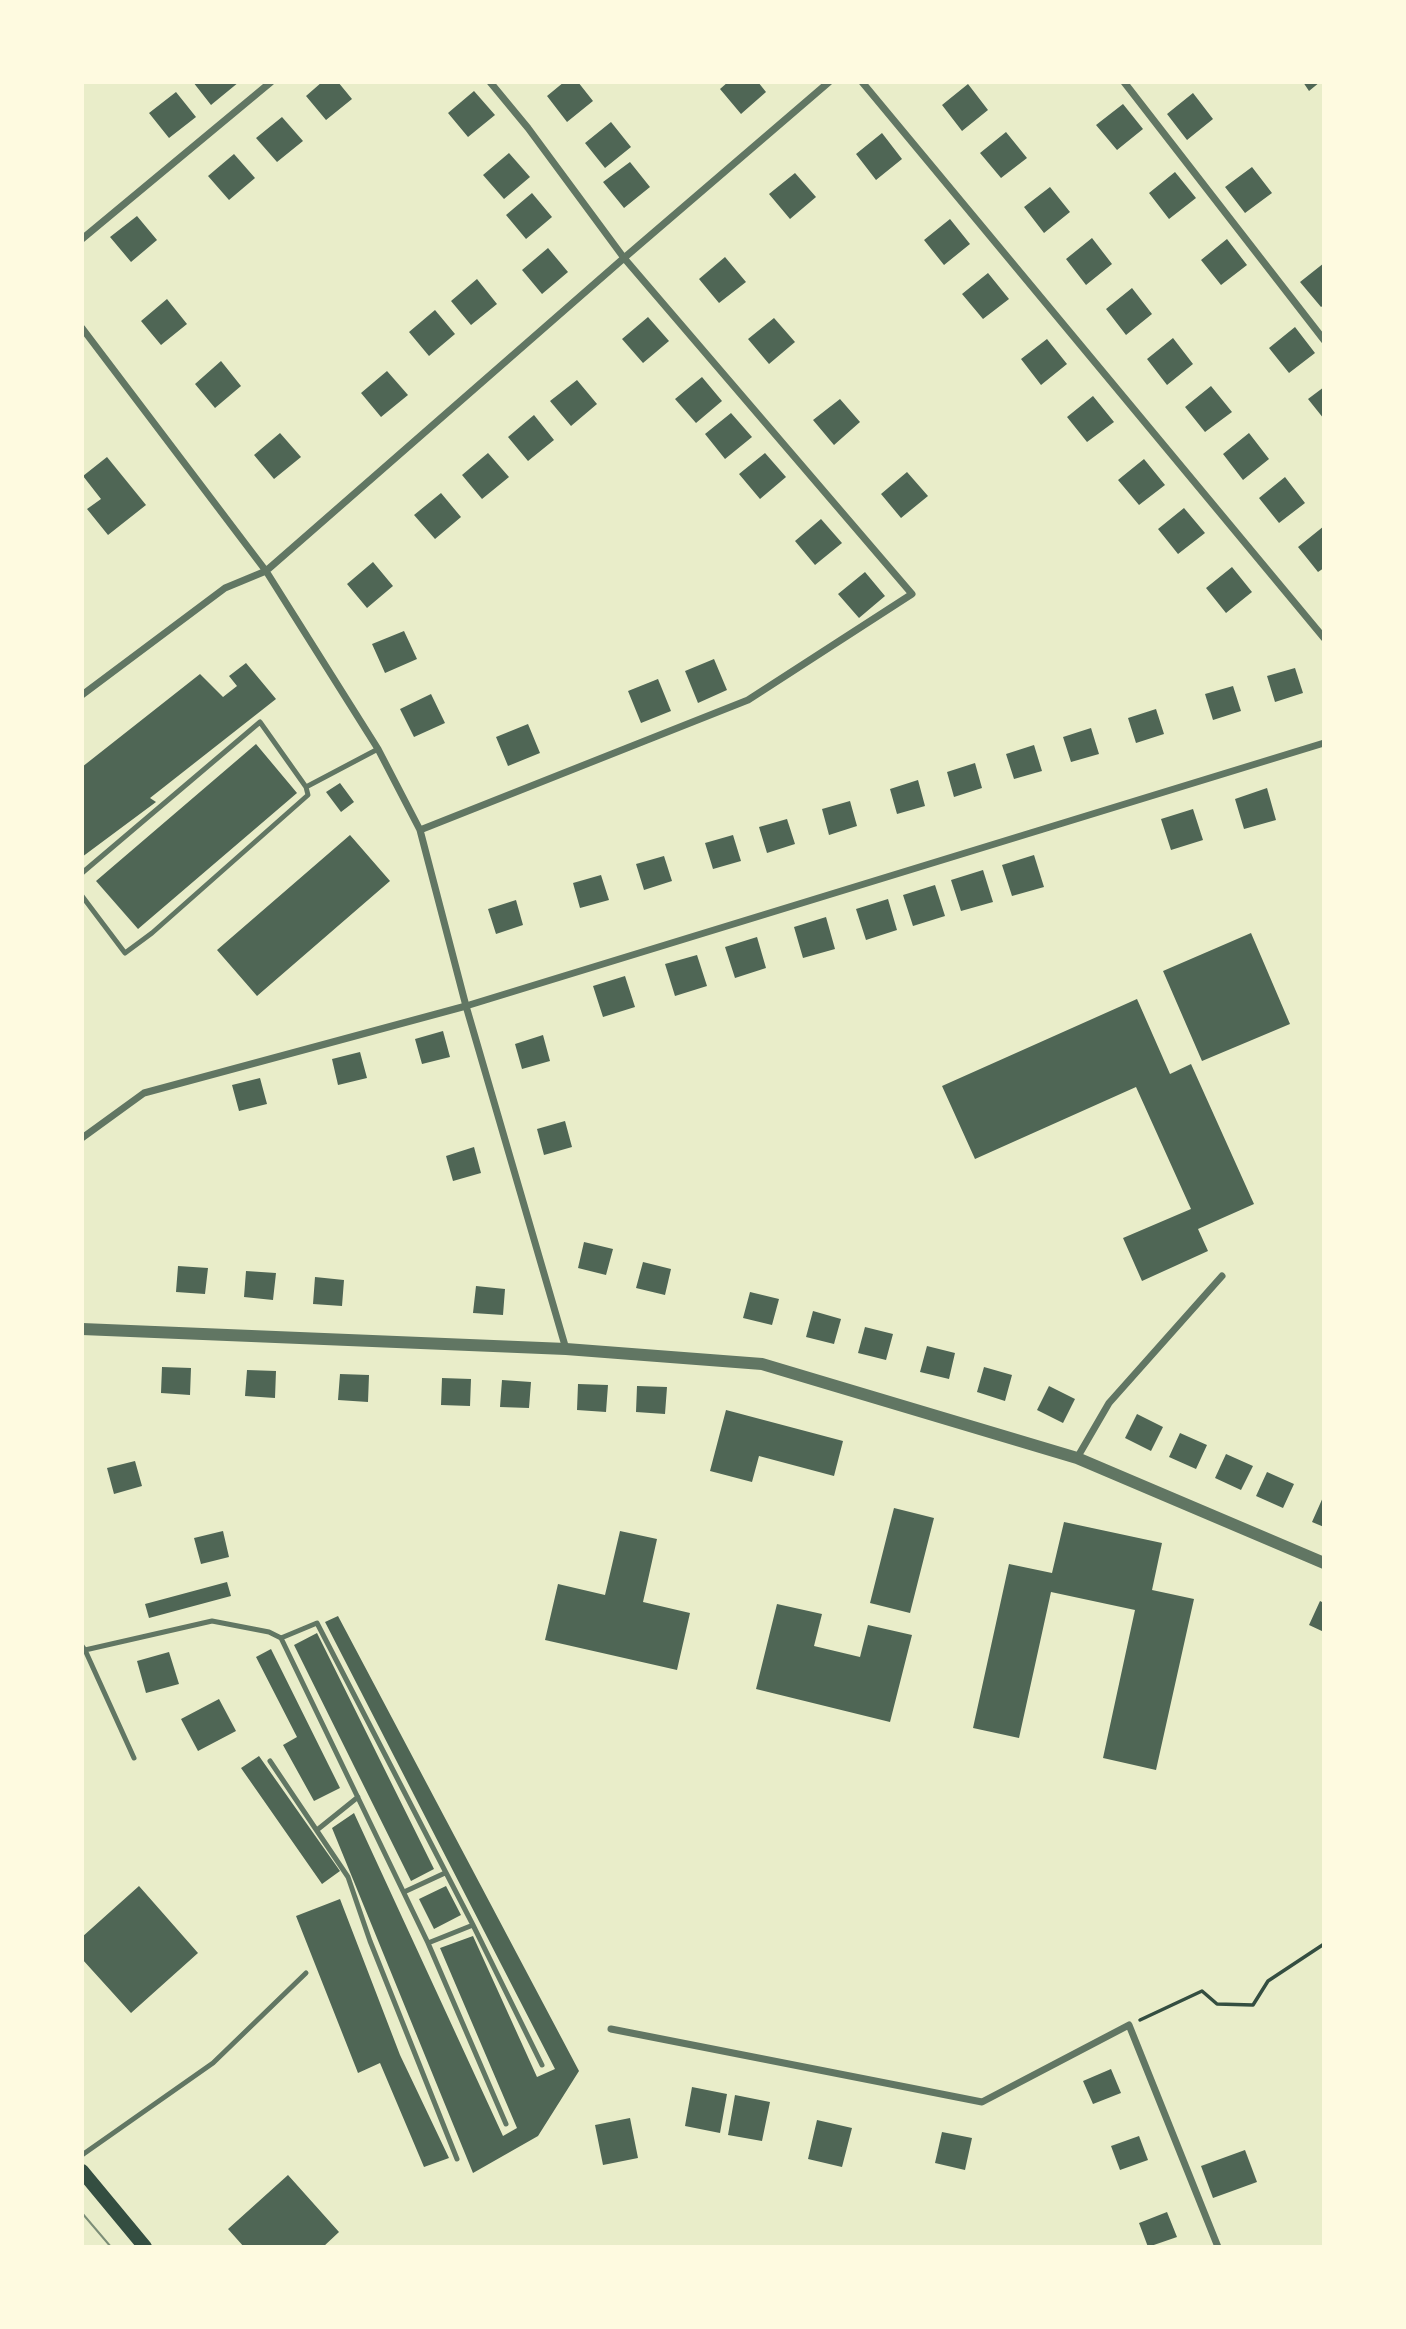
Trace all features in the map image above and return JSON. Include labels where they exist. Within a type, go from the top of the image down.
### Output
[{"type":"main road","points":[[82,2171],[145,2247]]},
{"type":"street","points":[[82,240],[271,82]]},
{"type":"street","points":[[420,830],[748,700],[912,594],[624,258],[528,128],[490,82]]},
{"type":"street","points":[[82,695],[225,588],[266,571],[829,82]]},
{"type":"street","points":[[862,82],[1324,638]]},
{"type":"street","points":[[1124,82],[1324,340]]},
{"type":"street","points":[[82,328],[266,571],[378,750],[420,830],[466,1006],[566,1349]]},
{"type":"street","points":[[82,1138],[144,1093],[466,1006],[1324,743]]},
{"type":"street","points":[[1077,1458],[1109,1403],[1222,1276]]},
{"type":"street","points":[[82,1329],[566,1349],[762,1364],[1077,1458],[1324,1563]]},
{"type":"street","points":[[611,2029],[982,2102],[1129,2025],[1218,2247]]},
{"type":"lane","points":[[82,873],[260,722],[306,787],[308,795],[152,933],[125,953],[82,896]]},
{"type":"lane","points":[[306,787],[378,750]]},
{"type":"lane","points":[[134,1758],[84,1648],[212,1621],[269,1632],[281,1638],[428,1943],[506,2124]]},
{"type":"lane","points":[[281,1638],[317,1623],[473,1925],[541,2065]]},
{"type":"lane","points":[[270,1761],[348,1877],[370,1941],[457,2160]]},
{"type":"lane","points":[[317,1830],[358,1797]]},
{"type":"lane","points":[[404,1892],[445,1873]]},
{"type":"lane","points":[[428,1943],[473,1925]]},
{"type":"lane","points":[[82,2155],[213,2063],[306,1973]]},
{"type":"path","points":[[1129,2025],[1202,1991],[1217,2004],[1253,2005],[1268,1981],[1324,1944]]},
{"type":"building","points":[[193,82],[239,82],[211,105]]},
{"type":"building","points":[[322,82],[338,82],[352,99],[326,120],[306,96]]},
{"type":"building","points":[[564,82],[578,82],[593,101],[567,122],[547,96]]},
{"type":"building","points":[[728,82],[758,82],[766,92],[741,114],[720,89]]},
{"type":"building","points":[[1303,82],[1320,82],[1309,91]]},
{"type":"building","points":[[968,84],[988,110],[962,131],[942,105]]},
{"type":"building","points":[[474,91],[495,115],[468,137],[448,113]]},
{"type":"building","points":[[176,92],[196,117],[169,138],[149,113]]},
{"type":"building","points":[[1193,93],[1213,119],[1187,140],[1167,114]]},
{"type":"building","points":[[1123,104],[1143,129],[1117,150],[1096,125]]},
{"type":"building","points":[[282,117],[303,141],[277,162],[256,138]]},
{"type":"building","points":[[611,122],[631,147],[605,168],[585,143]]},
{"type":"building","points":[[1006,132],[1027,158],[1001,178],[980,153]]},
{"type":"building","points":[[882,133],[902,159],[876,180],[856,154]]},
{"type":"building","points":[[509,153],[530,177],[504,199],[483,175]]},
{"type":"building","points":[[234,154],[255,178],[229,200],[208,176]]},
{"type":"building","points":[[630,162],[650,187],[624,208],[603,182]]},
{"type":"building","points":[[1252,167],[1272,193],[1245,213],[1225,187]]},
{"type":"building","points":[[1175,172],[1196,198],[1169,219],[1149,193]]},
{"type":"building","points":[[795,173],[816,197],[790,219],[769,194]]},
{"type":"building","points":[[1050,187],[1070,212],[1044,233],[1024,207]]},
{"type":"building","points":[[532,193],[552,217],[526,239],[506,215]]},
{"type":"building","points":[[137,216],[157,240],[131,262],[110,237]]},
{"type":"building","points":[[950,219],[970,244],[944,265],[924,240]]},
{"type":"building","points":[[1092,238],[1112,264],[1086,285],[1066,259]]},
{"type":"building","points":[[1227,239],[1247,265],[1221,285],[1201,260]]},
{"type":"building","points":[[548,248],[568,272],[542,294],[522,270]]},
{"type":"building","points":[[725,257],[746,282],[719,303],[699,279]]},
{"type":"building","points":[[1324,263],[1324,305],[1321,307],[1300,282]]},
{"type":"building","points":[[988,273],[1009,299],[983,319],[962,294]]},
{"type":"building","points":[[477,279],[497,304],[471,325],[451,301]]},
{"type":"building","points":[[1132,288],[1152,314],[1126,335],[1106,309]]},
{"type":"building","points":[[167,299],[187,324],[161,345],[141,321]]},
{"type":"building","points":[[435,310],[455,334],[429,356],[409,332]]},
{"type":"building","points":[[648,317],[669,341],[643,363],[622,339]]},
{"type":"building","points":[[774,318],[795,342],[769,364],[748,339]]},
{"type":"building","points":[[1295,327],[1315,353],[1289,373],[1269,348]]},
{"type":"building","points":[[1173,338],[1193,364],[1167,385],[1147,359]]},
{"type":"building","points":[[1047,339],[1067,364],[1041,385],[1021,359]]},
{"type":"building","points":[[221,361],[241,386],[215,408],[195,384]]},
{"type":"building","points":[[387,371],[408,395],[381,417],[361,393]]},
{"type":"building","points":[[702,377],[722,401],[696,423],[675,399]]},
{"type":"building","points":[[577,380],[597,404],[571,426],[550,401]]},
{"type":"building","points":[[1211,386],[1232,412],[1205,432],[1185,407]]},
{"type":"building","points":[[1324,387],[1324,419],[1308,399]]},
{"type":"building","points":[[1093,396],[1114,422],[1087,442],[1067,417]]},
{"type":"building","points":[[840,399],[860,422],[834,445],[813,420]]},
{"type":"building","points":[[731,413],[752,437],[725,459],[705,434]]},
{"type":"building","points":[[534,415],[554,440],[528,461],[508,437]]},
{"type":"building","points":[[280,433],[301,457],[274,479],[254,455]]},
{"type":"building","points":[[1249,433],[1269,459],[1243,480],[1223,454]]},
{"type":"building","points":[[488,453],[509,477],[482,499],[462,475]]},
{"type":"building","points":[[765,453],[786,477],[760,499],[739,474]]},
{"type":"building","points":[[107,457],[146,505],[108,535],[87,509],[101,499],[83,476]]},
{"type":"building","points":[[1144,459],[1165,485],[1139,505],[1118,480]]},
{"type":"building","points":[[907,472],[928,496],[901,518],[881,494]]},
{"type":"building","points":[[1285,477],[1305,503],[1279,523],[1259,498]]},
{"type":"building","points":[[441,493],[461,517],[435,539],[414,515]]},
{"type":"building","points":[[1184,508],[1205,533],[1178,554],[1158,529]]},
{"type":"building","points":[[821,519],[842,543],[815,565],[795,541]]},
{"type":"building","points":[[1324,526],[1324,568],[1318,572],[1298,547]]},
{"type":"building","points":[[373,562],[393,586],[367,608],[347,584]]},
{"type":"building","points":[[1232,567],[1252,592],[1226,613],[1206,588]]},
{"type":"building","points":[[865,572],[885,596],[859,618],[838,594]]},
{"type":"building","points":[[404,631],[417,659],[385,673],[372,644]]},
{"type":"building","points":[[714,659],[727,690],[698,703],[685,671]]},
{"type":"building","points":[[246,663],[276,699],[150,798],[156,802],[82,857],[82,767],[200,674],[223,697],[237,686],[229,676]]},
{"type":"building","points":[[1295,668],[1303,693],[1275,702],[1267,676]]},
{"type":"building","points":[[658,679],[671,711],[641,723],[628,691]]},
{"type":"building","points":[[1233,686],[1241,711],[1213,720],[1205,694]]},
{"type":"building","points":[[431,694],[445,723],[414,737],[400,709]]},
{"type":"building","points":[[1156,709],[1164,734],[1136,743],[1128,718]]},
{"type":"building","points":[[528,724],[540,753],[508,766],[496,737]]},
{"type":"building","points":[[1091,728],[1099,754],[1071,762],[1063,737]]},
{"type":"building","points":[[256,744],[297,793],[138,929],[96,881]]},
{"type":"building","points":[[1034,745],[1042,771],[1014,779],[1006,754]]},
{"type":"building","points":[[975,763],[982,788],[954,797],[947,772]]},
{"type":"building","points":[[918,780],[925,806],[897,814],[890,789]]},
{"type":"building","points":[[340,783],[354,802],[341,812],[326,792]]},
{"type":"building","points":[[1267,788],[1276,820],[1244,829],[1235,799]]},
{"type":"building","points":[[850,801],[857,826],[829,835],[822,809]]},
{"type":"building","points":[[1193,809],[1203,840],[1171,850],[1161,819]]},
{"type":"building","points":[[787,819],[795,844],[767,853],[759,827]]},
{"type":"building","points":[[350,835],[390,881],[257,996],[217,950]]},
{"type":"building","points":[[733,835],[741,861],[713,869],[705,843]]},
{"type":"building","points":[[1034,855],[1044,887],[1012,896],[1002,865]]},
{"type":"building","points":[[664,856],[672,881],[644,890],[636,864]]},
{"type":"building","points":[[983,870],[993,902],[961,911],[951,880]]},
{"type":"building","points":[[601,875],[609,900],[580,908],[573,883]]},
{"type":"building","points":[[935,885],[945,916],[913,926],[903,895]]},
{"type":"building","points":[[888,899],[897,930],[866,940],[856,909]]},
{"type":"building","points":[[516,900],[523,925],[496,934],[488,909]]},
{"type":"building","points":[[826,917],[835,949],[803,958],[794,927]]},
{"type":"building","points":[[1251,933],[1290,1024],[1202,1061],[1163,971]]},
{"type":"building","points":[[757,937],[766,968],[735,978],[725,947]]},
{"type":"building","points":[[697,955],[707,986],[675,996],[665,964]]},
{"type":"building","points":[[625,976],[635,1007],[603,1017],[593,986]]},
{"type":"building","points":[[1137,999],[1170,1074],[1191,1064],[1254,1204],[1198,1229],[1208,1251],[1142,1281],[1123,1238],[1191,1209],[1136,1087],[975,1159],[942,1086]]},
{"type":"building","points":[[443,1031],[450,1057],[422,1064],[415,1039]]},
{"type":"building","points":[[543,1035],[550,1061],[522,1069],[515,1044]]},
{"type":"building","points":[[360,1052],[367,1078],[338,1085],[332,1059]]},
{"type":"building","points":[[260,1078],[267,1104],[239,1111],[232,1085]]},
{"type":"building","points":[[565,1121],[572,1147],[544,1155],[537,1129]]},
{"type":"building","points":[[474,1147],[481,1173],[453,1181],[446,1156]]},
{"type":"building","points":[[584,1242],[613,1249],[606,1275],[578,1268]]},
{"type":"building","points":[[643,1262],[671,1269],[665,1295],[636,1288]]},
{"type":"building","points":[[178,1266],[208,1268],[205,1294],[176,1292]]},
{"type":"building","points":[[246,1271],[276,1273],[273,1300],[244,1297]]},
{"type":"building","points":[[315,1277],[344,1280],[342,1306],[313,1304]]},
{"type":"building","points":[[476,1286],[505,1289],[503,1315],[473,1313]]},
{"type":"building","points":[[750,1292],[779,1299],[772,1325],[743,1318]]},
{"type":"building","points":[[813,1311],[841,1319],[834,1344],[806,1337]]},
{"type":"building","points":[[865,1327],[893,1334],[886,1360],[858,1353]]},
{"type":"building","points":[[927,1346],[955,1353],[949,1379],[920,1372]]},
{"type":"building","points":[[162,1367],[191,1368],[190,1395],[161,1393]]},
{"type":"building","points":[[984,1367],[1012,1375],[1005,1401],[977,1392]]},
{"type":"building","points":[[247,1370],[276,1371],[275,1398],[245,1396]]},
{"type":"building","points":[[340,1374],[369,1375],[368,1402],[338,1400]]},
{"type":"building","points":[[442,1378],[471,1379],[470,1406],[441,1405]]},
{"type":"building","points":[[502,1380],[531,1382],[529,1408],[500,1407]]},
{"type":"building","points":[[578,1384],[608,1385],[606,1412],[577,1410]]},
{"type":"building","points":[[637,1386],[667,1387],[665,1414],[636,1412]]},
{"type":"building","points":[[1049,1386],[1075,1399],[1063,1423],[1037,1410]]},
{"type":"building","points":[[726,1410],[843,1441],[834,1476],[759,1456],[752,1482],[710,1471]]},
{"type":"building","points":[[1137,1414],[1163,1427],[1151,1451],[1125,1438]]},
{"type":"building","points":[[1180,1433],[1207,1445],[1196,1469],[1169,1457]]},
{"type":"building","points":[[1226,1454],[1253,1466],[1241,1490],[1215,1478]]},
{"type":"building","points":[[135,1461],[142,1486],[114,1494],[107,1468]]},
{"type":"building","points":[[1267,1472],[1294,1484],[1283,1508],[1256,1496]]},
{"type":"building","points":[[1324,1495],[1324,1527],[1312,1522]]},
{"type":"building","points":[[894,1508],[934,1518],[910,1613],[870,1603]]},
{"type":"building","points":[[1064,1522],[1162,1543],[1152,1590],[1194,1599],[1156,1770],[1103,1758],[1135,1610],[1051,1592],[1019,1738],[973,1728],[1009,1564],[1052,1573]]},
{"type":"building","points":[[223,1531],[229,1557],[201,1564],[194,1538]]},
{"type":"building","points":[[620,1531],[657,1539],[643,1602],[690,1613],[677,1670],[545,1640],[558,1584],[605,1595]]},
{"type":"building","points":[[227,1582],[231,1596],[149,1618],[145,1604]]},
{"type":"building","points":[[1320,1601],[1324,1603],[1324,1632],[1309,1625]]},
{"type":"building","points":[[777,1604],[822,1614],[814,1646],[860,1657],[868,1625],[912,1635],[890,1722],[756,1689]]},
{"type":"building","points":[[338,1616],[579,2071],[538,2136],[473,2173],[332,1828],[354,1813],[503,2136],[517,2128],[440,1948],[473,1936],[537,2077],[555,2069],[325,1622]]},
{"type":"building","points":[[317,1633],[434,1869],[411,1881],[294,1645]]},
{"type":"building","points":[[271,1649],[340,1788],[314,1801],[283,1745],[297,1737],[256,1657]]},
{"type":"building","points":[[169,1652],[179,1684],[146,1693],[137,1661]]},
{"type":"building","points":[[219,1699],[236,1731],[198,1751],[181,1719]]},
{"type":"building","points":[[259,1756],[340,1871],[322,1884],[241,1768]]},
{"type":"building","points":[[139,1886],[198,1953],[131,2013],[82,1959],[82,1937]]},
{"type":"building","points":[[446,1886],[461,1915],[434,1929],[419,1899]]},
{"type":"building","points":[[340,1899],[400,2055],[449,2158],[424,2167],[380,2063],[358,2073],[296,1916]]},
{"type":"building","points":[[1111,2069],[1121,2093],[1093,2104],[1083,2081]]},
{"type":"building","points":[[692,2087],[727,2094],[720,2133],[685,2126]]},
{"type":"building","points":[[735,2095],[770,2102],[762,2141],[728,2135]]},
{"type":"building","points":[[630,2118],[638,2158],[603,2165],[595,2125]]},
{"type":"building","points":[[817,2120],[852,2128],[842,2167],[808,2159]]},
{"type":"building","points":[[942,2132],[972,2138],[965,2170],[935,2163]]},
{"type":"building","points":[[1139,2136],[1148,2160],[1120,2170],[1111,2146]]},
{"type":"building","points":[[1245,2150],[1257,2182],[1213,2198],[1201,2166]]},
{"type":"building","points":[[288,2175],[339,2232],[323,2247],[244,2247],[228,2229]]},
{"type":"building","points":[[1167,2212],[1177,2237],[1148,2247],[1139,2223]]},
{"type":"tram line","points":[[82,2213],[111,2247]]}]
